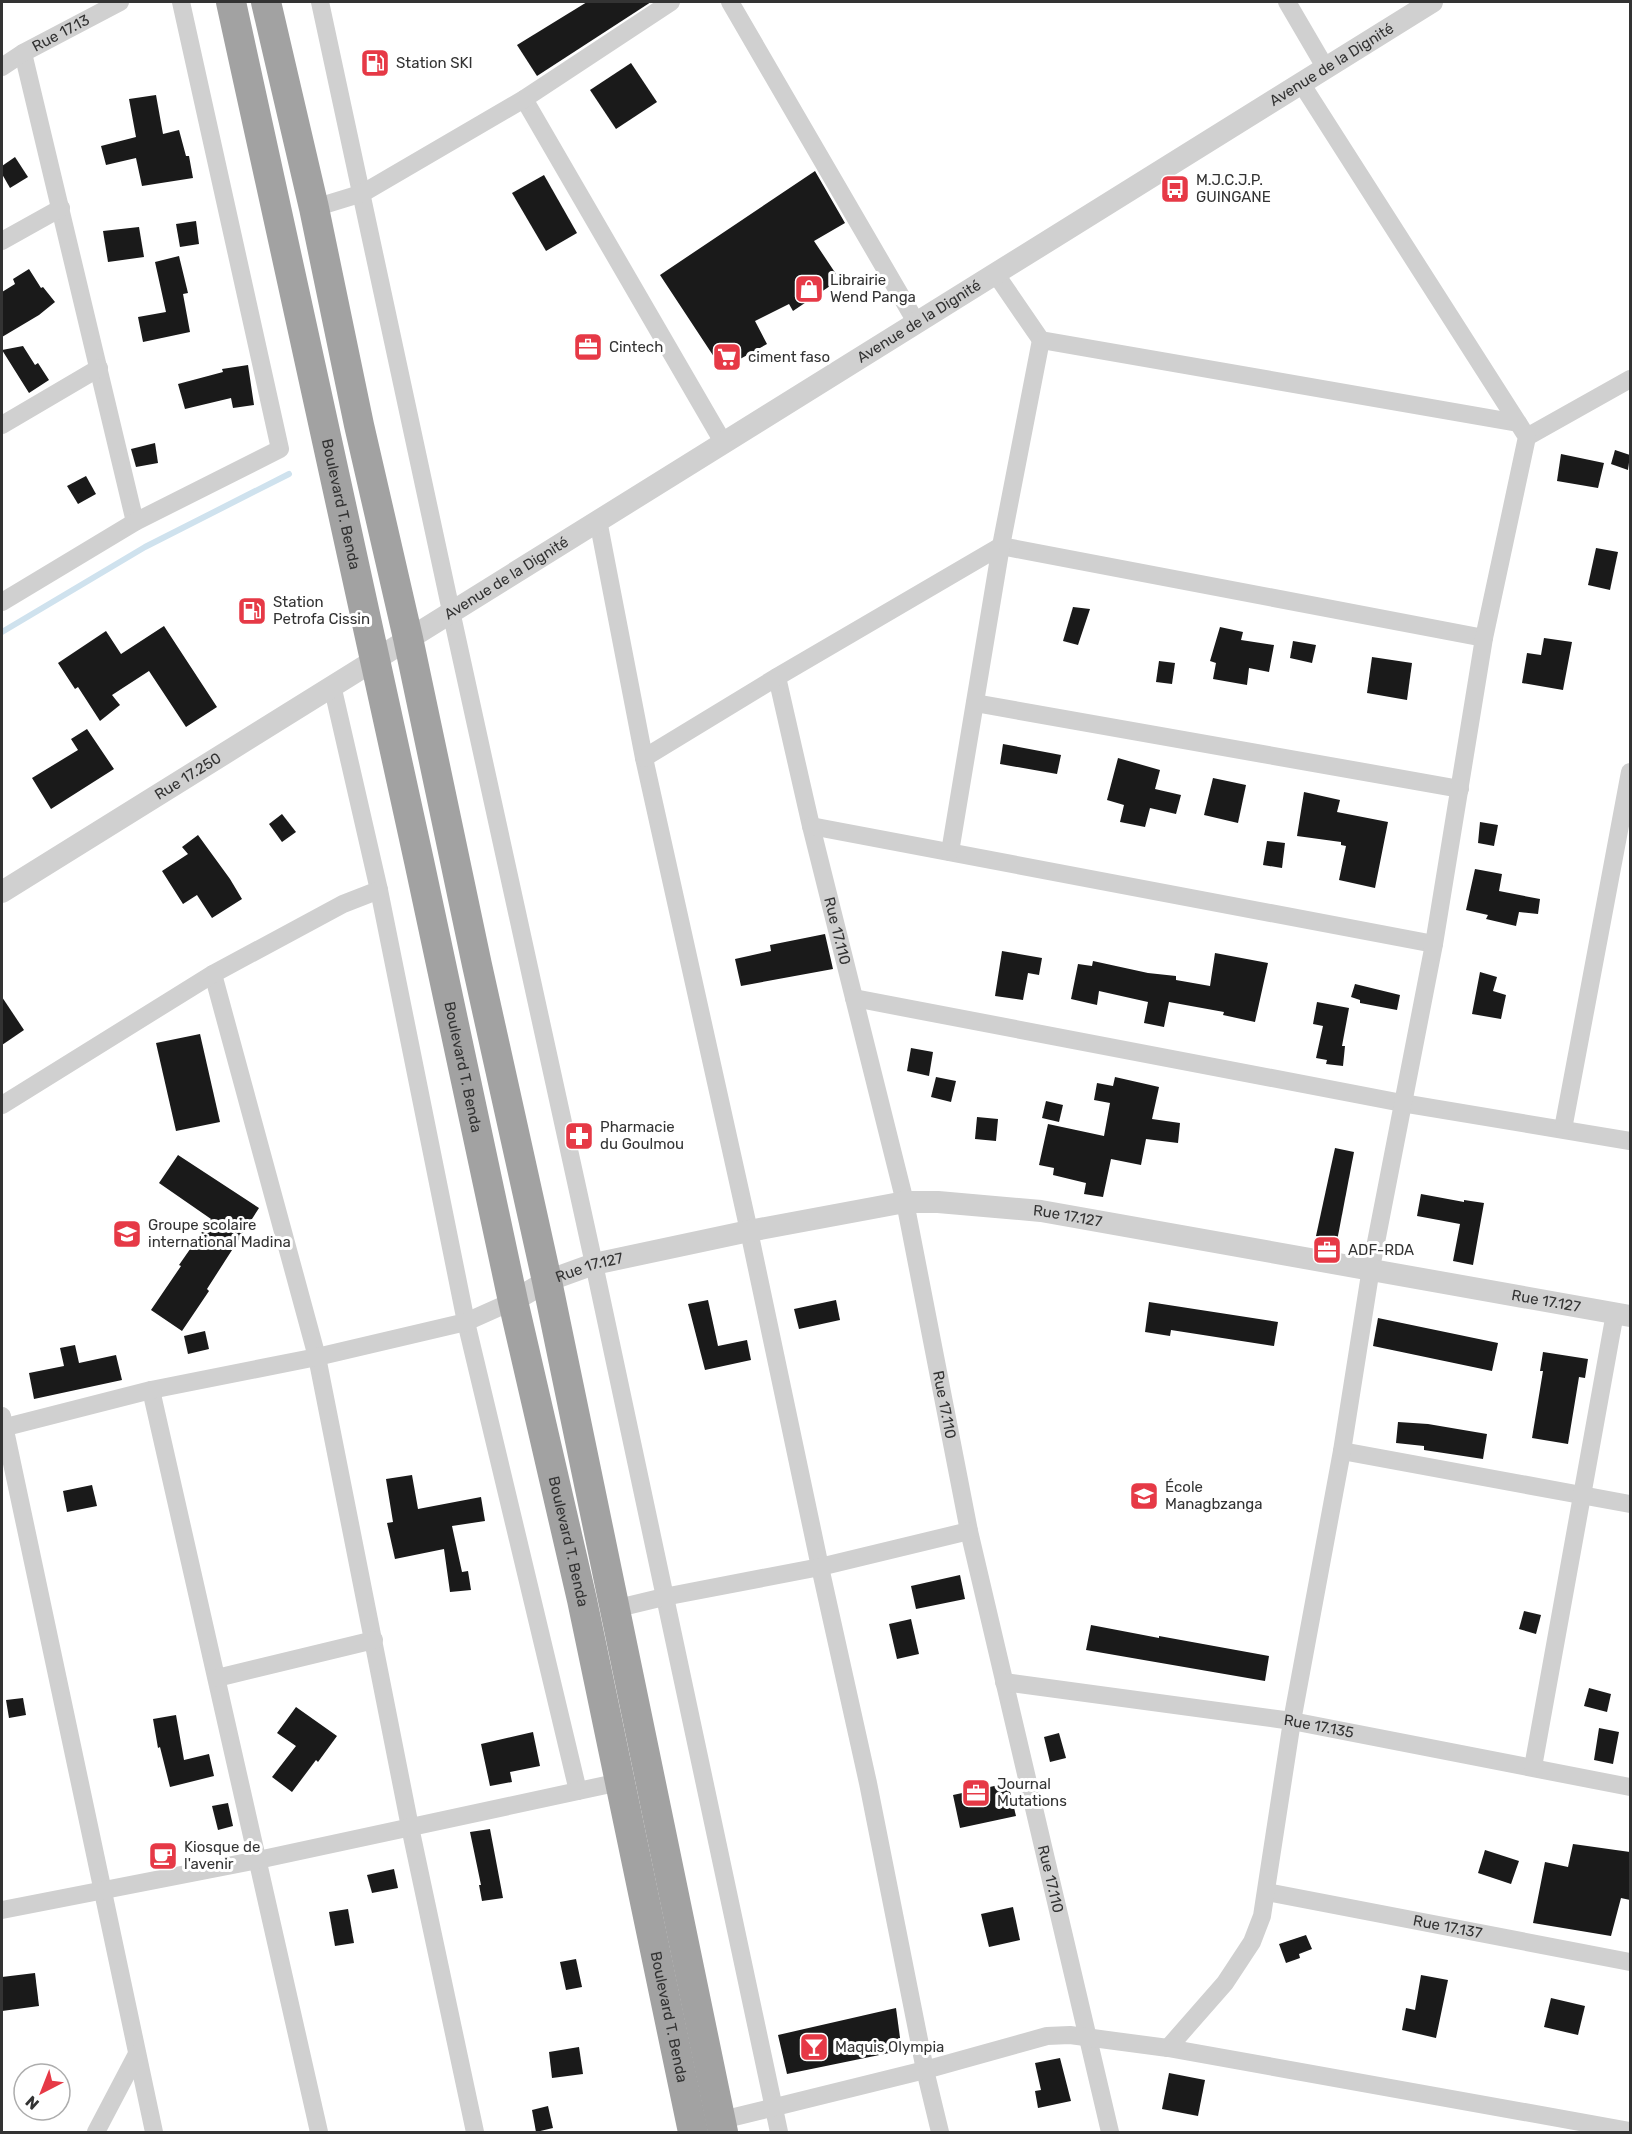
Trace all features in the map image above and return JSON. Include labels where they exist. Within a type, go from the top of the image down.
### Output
[{"type":"highway","name":"Boulevard T. Benda","points":[[231,2],[513,1302],[579,1588],[693,2133]]},
{"type":"highway","name":"Boulevard T. Benda","points":[[266,2],[314,208],[359,425],[408,638],[547,1281],[723,2126]]},
{"type":"street","name":"Rue 17.13","points":[[2,67],[23,53],[120,2]]},
{"type":"street","points":[[2,602],[135,522],[280,449],[181,2]]},
{"type":"street","points":[[320,2],[594,1264],[779,2133]]},
{"type":"street","points":[[314,208],[363,193],[524,99],[671,2]]},
{"type":"street","points":[[730,2],[916,322]]},
{"type":"street","points":[[1287,2],[1325,68]]},
{"type":"street","name":"Avenue de la Dignité","points":[[375,659],[1432,2]]},
{"type":"street","points":[[23,53],[135,522]]},
{"type":"street","points":[[1168,2048],[1225,1983],[1252,1942],[1262,1916],[1292,1721],[1342,1450],[1371,1268],[1434,944],[1484,638],[1523,430],[1300,83]]},
{"type":"street","points":[[524,99],[723,442]]},
{"type":"street","points":[[2,241],[61,208]]},
{"type":"street","points":[[994,273],[1041,340],[1523,430],[1630,379]]},
{"type":"street","points":[[950,852],[1001,546],[1041,340]]},
{"type":"street","points":[[2,425],[99,368]]},
{"type":"street","points":[[598,520],[644,758],[868,1783],[925,2070],[940,2133]]},
{"type":"street","points":[[644,758],[1001,546],[1484,638]]},
{"type":"street","name":"Rue 17.250","points":[[2,892],[375,659]]},
{"type":"street","name":"Rue 17.110","points":[[777,677],[811,826],[905,1202],[969,1531],[1110,2133]]},
{"type":"street","points":[[332,685],[379,890],[466,1323],[578,1791]]},
{"type":"street","points":[[975,703],[1460,789]]},
{"type":"street","points":[[1563,1129],[1630,771]]},
{"type":"street","points":[[811,826],[1434,944]]},
{"type":"street","points":[[2,1106],[213,974],[343,904],[379,890]]},
{"type":"street","points":[[213,974],[317,1357],[410,1827],[475,2133]]},
{"type":"street","points":[[854,998],[1402,1103],[1630,1141]]},
{"type":"street","name":"Rue 17.127","points":[[513,1302],[547,1281],[594,1264],[749,1231],[905,1202],[966,1203],[1041,1211],[1371,1268],[1623,1315]]},
{"type":"street","points":[[154,2133],[2,1424],[466,1323],[513,1302]]},
{"type":"street","points":[[1533,1767],[1582,1496],[1623,1315]]},
{"type":"street","points":[[151,1390],[318,2133]]},
{"type":"street","points":[[1342,1450],[1630,1504]]},
{"type":"street","points":[[614,1610],[664,1597],[819,1567],[969,1531]]},
{"type":"street","points":[[217,1678],[374,1640]]},
{"type":"street","name":"Rue 17.135","points":[[1004,1682],[1292,1721],[1630,1787]]},
{"type":"street","points":[[2,1910],[258,1860],[620,1782]]},
{"type":"street","name":"Rue 17.137","points":[[1267,1892],[1630,1962]]},
{"type":"street","points":[[723,2126],[774,2108],[1047,2036],[1070,2035],[1168,2048],[1630,2130]]},
{"type":"street","points":[[96,2133],[137,2054]]},
{"type":"building","points":[[587,2],[651,2],[537,76],[517,45]]},
{"type":"building","points":[[631,63],[657,102],[616,129],[590,90]]},
{"type":"building","points":[[156,95],[163,134],[179,130],[186,156],[189,156],[193,178],[142,186],[136,158],[106,165],[101,146],[136,137],[129,99]]},
{"type":"building","points":[[15,157],[28,177],[10,188],[2,174],[2,166]]},
{"type":"building","points":[[815,171],[845,223],[814,241],[836,274],[829,278],[830,286],[793,311],[789,304],[755,321],[767,344],[722,369],[660,275]]},
{"type":"building","points":[[544,175],[577,233],[546,251],[512,193]]},
{"type":"building","points":[[196,221],[199,244],[180,247],[176,224]]},
{"type":"building","points":[[139,227],[144,257],[108,262],[103,231]]},
{"type":"building","points":[[179,256],[188,293],[183,294],[190,332],[143,342],[138,317],[166,312],[155,262]]},
{"type":"building","points":[[29,269],[41,288],[43,287],[55,302],[39,315],[2,337],[2,292],[15,284],[13,279]]},
{"type":"building","points":[[23,346],[35,365],[38,363],[49,380],[29,393],[2,350]]},
{"type":"building","points":[[248,365],[254,405],[233,408],[231,398],[185,409],[178,384],[223,372],[222,369]]},
{"type":"building","points":[[155,443],[158,463],[136,467],[131,449]]},
{"type":"building","points":[[1615,450],[1630,455],[1628,470],[1611,464]]},
{"type":"building","points":[[1561,454],[1604,463],[1598,488],[1557,481]]},
{"type":"building","points":[[86,476],[96,494],[78,504],[67,486]]},
{"type":"building","points":[[1596,548],[1618,552],[1610,590],[1588,585]]},
{"type":"building","points":[[1073,607],[1090,609],[1078,645],[1063,641]]},
{"type":"building","points":[[164,626],[217,707],[186,727],[149,671],[112,695],[120,705],[100,721],[78,687],[75,689],[58,663],[106,631],[121,654]]},
{"type":"building","points":[[1220,627],[1243,632],[1241,640],[1274,645],[1269,672],[1249,668],[1247,685],[1213,679],[1216,663],[1210,661]]},
{"type":"building","points":[[1544,638],[1572,642],[1563,690],[1522,683],[1527,653],[1541,655]]},
{"type":"building","points":[[1293,641],[1316,645],[1312,663],[1290,658]]},
{"type":"building","points":[[1372,657],[1412,663],[1407,700],[1367,693]]},
{"type":"building","points":[[1159,661],[1175,663],[1172,684],[1156,682]]},
{"type":"building","points":[[87,729],[114,769],[51,809],[32,778],[78,750],[71,739]]},
{"type":"building","points":[[1003,744],[1061,755],[1057,774],[1000,764]]},
{"type":"building","points":[[1118,758],[1160,770],[1155,789],[1181,795],[1176,814],[1150,808],[1145,827],[1120,822],[1124,805],[1107,800]]},
{"type":"building","points":[[1213,778],[1246,785],[1238,823],[1204,815]]},
{"type":"building","points":[[1304,792],[1340,800],[1337,812],[1388,822],[1375,888],[1339,880],[1346,846],[1341,845],[1341,842],[1297,836]]},
{"type":"building","points":[[282,814],[296,832],[282,842],[269,824]]},
{"type":"building","points":[[1480,822],[1498,825],[1494,846],[1478,843]]},
{"type":"building","points":[[198,835],[242,899],[212,918],[197,895],[183,904],[162,871],[188,854],[182,847]]},
{"type":"building","points":[[1267,841],[1285,843],[1282,868],[1263,865]]},
{"type":"building","points":[[1475,869],[1502,874],[1499,891],[1540,899],[1538,914],[1519,912],[1516,926],[1486,919],[1488,915],[1466,910]]},
{"type":"building","points":[[825,934],[833,969],[741,986],[735,959],[771,951],[770,945]]},
{"type":"building","points":[[1002,951],[1042,958],[1039,975],[1028,973],[1023,1000],[995,996]]},
{"type":"building","points":[[1215,953],[1268,963],[1255,1022],[1223,1015],[1224,1012],[1169,1002],[1164,1027],[1144,1023],[1148,1002],[1099,991],[1097,1005],[1071,999],[1078,964],[1092,966],[1093,961],[1148,973],[1176,976],[1176,980],[1210,986]]},
{"type":"building","points":[[1480,972],[1497,977],[1493,991],[1506,995],[1501,1019],[1472,1014]]},
{"type":"building","points":[[1355,984],[1400,995],[1397,1010],[1360,1003],[1360,1000],[1351,997]]},
{"type":"building","points":[[2,997],[24,1030],[2,1045]]},
{"type":"building","points":[[1317,1002],[1349,1008],[1342,1046],[1345,1046],[1343,1066],[1326,1064],[1327,1060],[1316,1058],[1323,1026],[1313,1024]]},
{"type":"building","points":[[200,1034],[220,1122],[176,1131],[156,1043]]},
{"type":"building","points":[[911,1048],[933,1052],[929,1076],[907,1071]]},
{"type":"building","points":[[936,1077],[956,1081],[951,1102],[931,1097]]},
{"type":"building","points":[[1115,1077],[1159,1087],[1152,1119],[1180,1123],[1178,1143],[1146,1139],[1141,1165],[1111,1159],[1103,1197],[1084,1194],[1086,1183],[1053,1175],[1054,1168],[1039,1165],[1048,1124],[1104,1136],[1110,1103],[1094,1100],[1097,1083],[1113,1086]]},
{"type":"building","points":[[1046,1101],[1063,1105],[1059,1122],[1042,1118]]},
{"type":"building","points":[[977,1117],[998,1119],[996,1141],[975,1139]]},
{"type":"building","points":[[1335,1148],[1354,1152],[1337,1241],[1316,1236]]},
{"type":"building","points":[[178,1155],[259,1208],[182,1331],[151,1310],[211,1219],[159,1183]]},
{"type":"building","points":[[1421,1194],[1464,1202],[1464,1200],[1484,1203],[1473,1265],[1453,1261],[1460,1224],[1417,1216]]},
{"type":"building","points":[[708,1300],[718,1346],[747,1340],[751,1360],[705,1370],[688,1304]]},
{"type":"building","points":[[836,1300],[840,1320],[799,1329],[794,1309]]},
{"type":"building","points":[[1149,1302],[1278,1322],[1274,1346],[1171,1330],[1170,1336],[1145,1332]]},
{"type":"building","points":[[1378,1318],[1498,1343],[1492,1371],[1373,1346]]},
{"type":"building","points":[[205,1331],[209,1349],[188,1354],[184,1336]]},
{"type":"building","points":[[75,1345],[79,1363],[116,1355],[122,1380],[34,1399],[29,1373],[64,1366],[60,1348]]},
{"type":"building","points":[[1543,1352],[1588,1359],[1585,1378],[1579,1377],[1568,1444],[1532,1438],[1543,1371],[1540,1371]]},
{"type":"building","points":[[1398,1422],[1428,1424],[1487,1434],[1483,1459],[1424,1450],[1424,1446],[1396,1443]]},
{"type":"building","points":[[412,1475],[418,1509],[481,1497],[485,1521],[452,1526],[462,1572],[468,1571],[471,1590],[450,1592],[444,1549],[395,1559],[387,1523],[393,1522],[386,1479]]},
{"type":"building","points":[[92,1485],[97,1506],[67,1512],[63,1491]]},
{"type":"building","points":[[960,1575],[965,1599],[916,1609],[911,1586]]},
{"type":"building","points":[[1524,1611],[1541,1615],[1536,1634],[1519,1629]]},
{"type":"building","points":[[911,1619],[919,1654],[897,1659],[889,1624]]},
{"type":"building","points":[[1091,1625],[1269,1656],[1265,1681],[1086,1650]]},
{"type":"building","points":[[1589,1688],[1611,1694],[1607,1712],[1584,1706]]},
{"type":"building","points":[[23,1698],[26,1715],[9,1718],[6,1700]]},
{"type":"building","points":[[296,1707],[337,1736],[292,1792],[272,1777],[296,1746],[277,1733]]},
{"type":"building","points":[[176,1715],[184,1760],[209,1754],[214,1776],[170,1787],[160,1747],[158,1748],[153,1719]]},
{"type":"building","points":[[1599,1728],[1619,1732],[1613,1764],[1594,1760]]},
{"type":"building","points":[[533,1732],[540,1766],[510,1772],[512,1782],[490,1786],[481,1744]]},
{"type":"building","points":[[1059,1733],[1066,1758],[1050,1762],[1044,1737]]},
{"type":"building","points":[[1008,1783],[1016,1816],[960,1828],[953,1795]]},
{"type":"building","points":[[228,1803],[233,1826],[218,1830],[212,1806]]},
{"type":"building","points":[[490,1829],[503,1898],[482,1901],[470,1832]]},
{"type":"building","points":[[1573,1844],[1630,1852],[1630,1900],[1621,1898],[1611,1936],[1533,1923],[1545,1862],[1568,1867]]},
{"type":"building","points":[[1485,1850],[1519,1861],[1511,1884],[1478,1873]]},
{"type":"building","points":[[394,1869],[398,1888],[372,1893],[367,1875]]},
{"type":"building","points":[[1013,1907],[1020,1940],[989,1947],[981,1914]]},
{"type":"building","points":[[348,1909],[354,1943],[335,1946],[329,1912]]},
{"type":"building","points":[[1306,1935],[1312,1949],[1299,1954],[1300,1958],[1286,1963],[1279,1944]]},
{"type":"building","points":[[576,1959],[582,1987],[566,1990],[560,1962]]},
{"type":"building","points":[[35,1973],[39,2006],[2,2011],[2,1977]]},
{"type":"building","points":[[1421,1975],[1448,1980],[1436,2038],[1402,2030],[1406,2008],[1415,2010]]},
{"type":"building","points":[[1551,1998],[1585,2006],[1578,2035],[1544,2027]]},
{"type":"building","points":[[896,2008],[901,2045],[894,2052],[787,2074],[778,2035]]},
{"type":"building","points":[[579,2047],[583,2074],[552,2078],[549,2052]]},
{"type":"building","points":[[1060,2058],[1071,2101],[1038,2108],[1035,2091],[1041,2090],[1035,2063]]},
{"type":"building","points":[[1169,2073],[1205,2080],[1198,2116],[1162,2109]]},
{"type":"building","points":[[548,2106],[553,2128],[536,2132],[532,2110]]},
{"type":"waterway","points":[[2,632],[145,547],[289,474]]},
{"type":"place","name":"Station SKI","points":[[375,63]]},
{"type":"place","name":"M.J.C.J.P. GUINGANE","points":[[1175,189]]},
{"type":"place","name":"Librairie Wend Panga","points":[[809,289]]},
{"type":"place","name":"Cintech","points":[[588,347]]},
{"type":"place","name":"ciment faso","points":[[727,357]]},
{"type":"place","name":"Station Petrofa Cissin","points":[[252,611]]},
{"type":"place","name":"Pharmacie du Goulmou","points":[[579,1136]]},
{"type":"place","name":"Groupe scolaire international Madina","points":[[127,1234]]},
{"type":"place","name":"ADF-RDA","points":[[1327,1250]]},
{"type":"place","name":"École Managbzanga","points":[[1144,1496]]},
{"type":"place","name":"Journal Mutations","points":[[976,1793]]},
{"type":"place","name":"Kiosque de l'avenir","points":[[163,1856]]},
{"type":"place","name":"Maquis Olympia","points":[[814,2047]]}]
